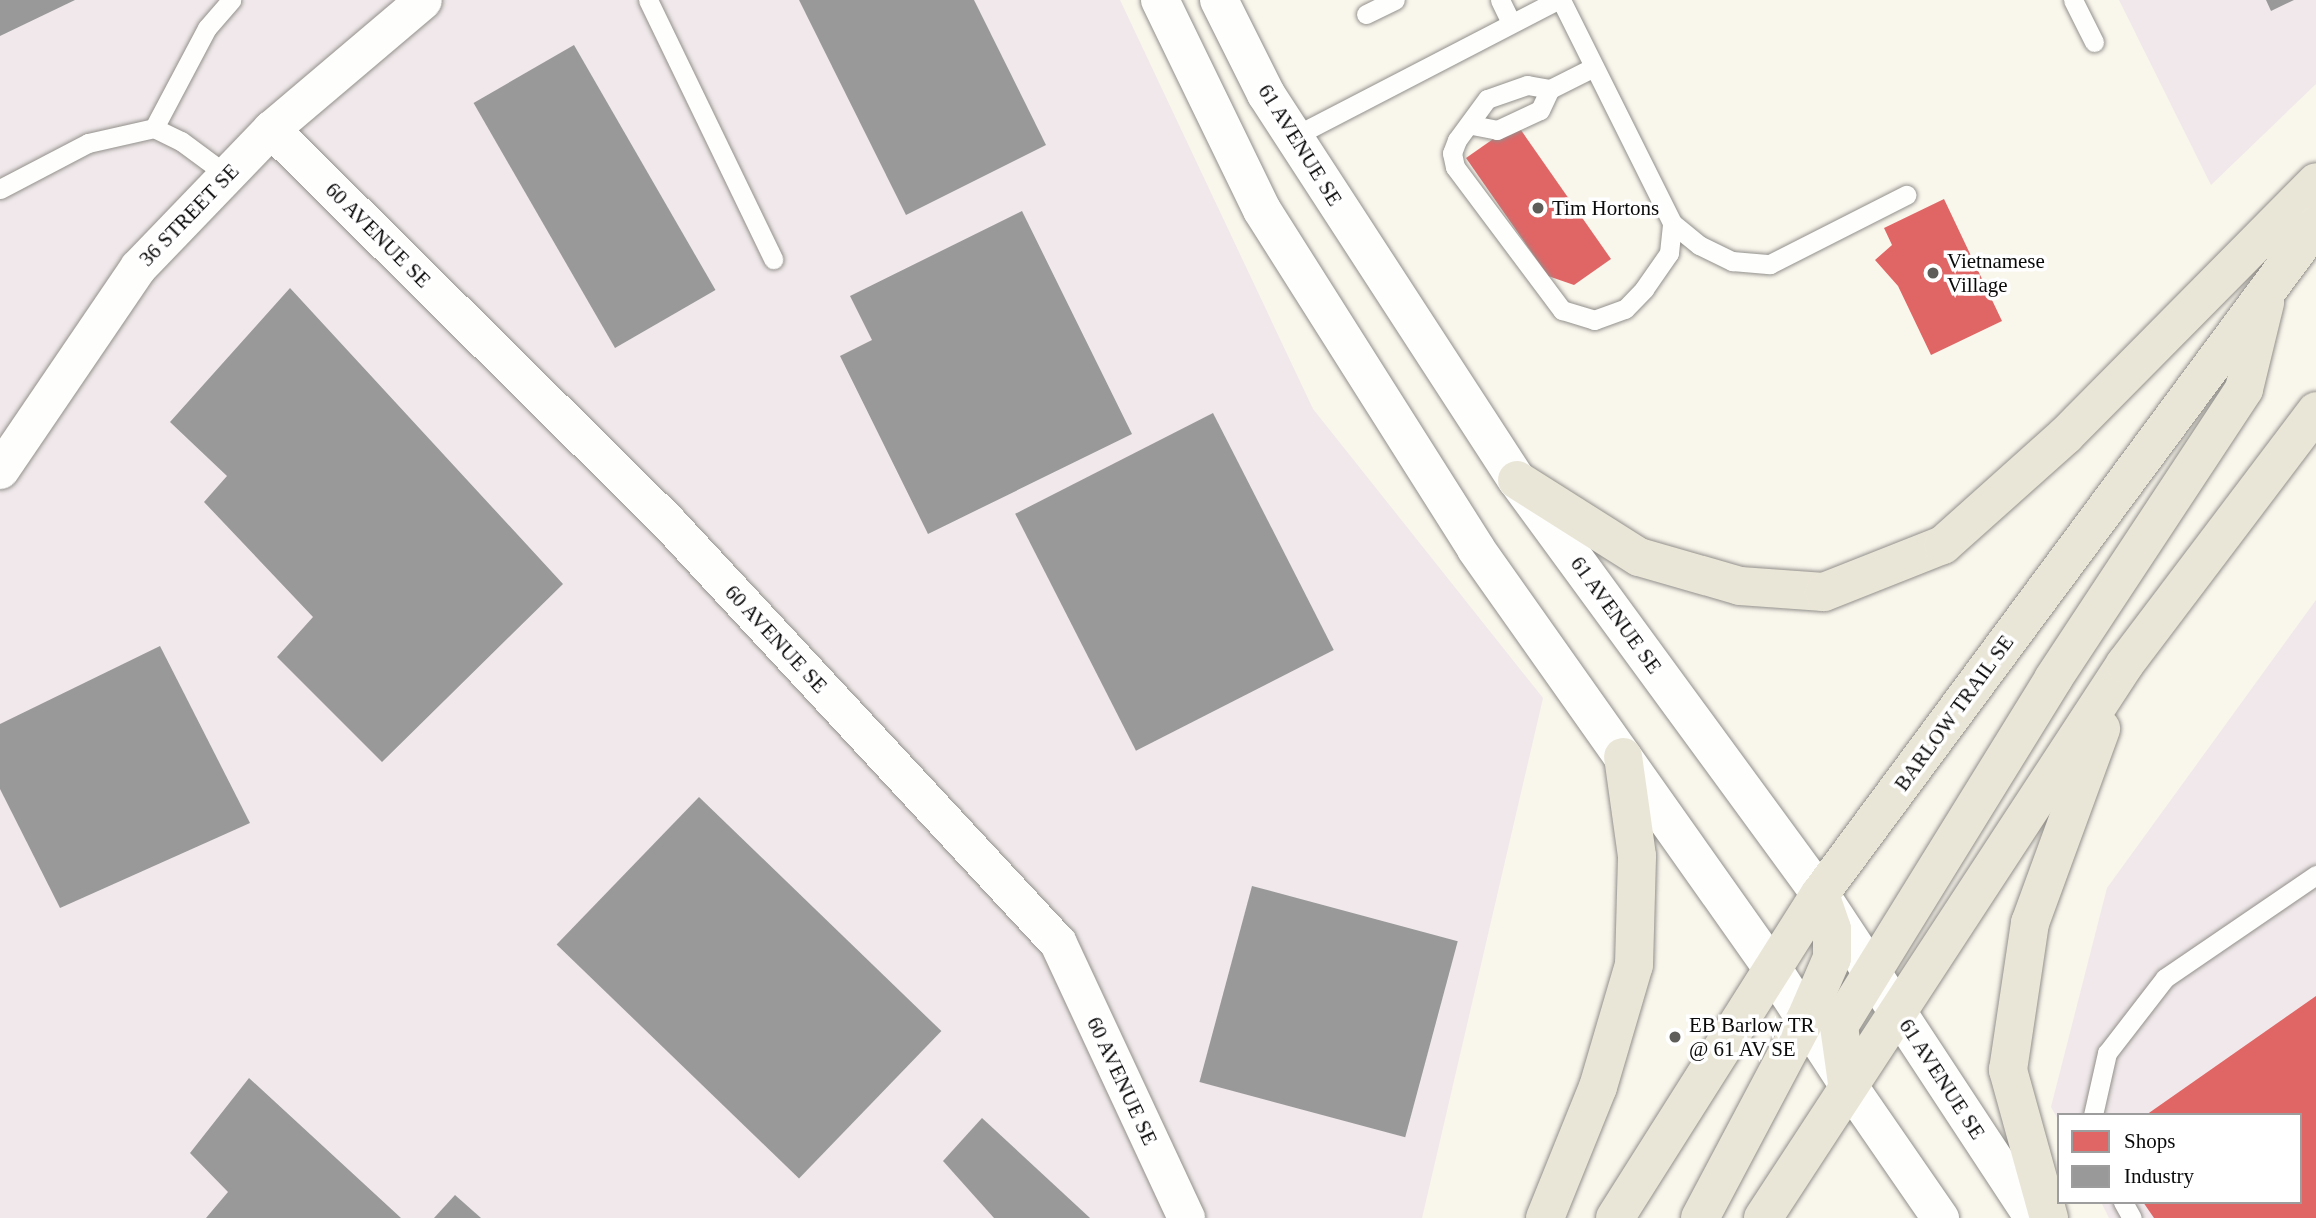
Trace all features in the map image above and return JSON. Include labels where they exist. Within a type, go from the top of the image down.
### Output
[{"type":"main road","points":[[1517,481],[1639,557],[1740,586],[1824,592],[1943,545],[2064,436],[2316,182]]},
{"type":"main road","name":"BARLOW TRAIL SE","points":[[1615,1218],[1774,971],[1820,894],[2316,225]]},
{"type":"main road","points":[[1847,1083],[1839,1026],[2053,679],[2244,389],[2268,287]]},
{"type":"main road","points":[[1763,1218],[1847,1083],[1899,1014],[2125,664],[2316,411]]},
{"type":"main road","points":[[2049,1218],[2008,1070],[2030,923],[2125,664]]},
{"type":"main road","points":[[1545,1218],[1598,1087],[1634,965],[1637,856],[1623,757]]},
{"type":"main road","points":[[1700,1218],[1806,1017],[1832,958],[1832,929],[1820,894]]},
{"type":"street","name":"36 STREET SE","points":[[0,470],[138,267],[271,129],[423,0]]},
{"type":"street","points":[[1160,0],[1262,210],[1476,549],[1806,1017],[1847,1083],[1940,1218]]},
{"type":"street","name":"61 AVENUE SE","points":[[1219,0],[1266,94],[1517,481],[1820,894],[2033,1218]]},
{"type":"street","name":"60 AVENUE SE","points":[[271,129],[667,521],[1058,943],[1186,1218]]},
{"type":"lane","points":[[154,128],[207,28],[231,0]]},
{"type":"lane","points":[[648,0],[773,259]]},
{"type":"lane","points":[[1366,14],[1395,0]]},
{"type":"lane","points":[[1500,0],[1511,23]]},
{"type":"lane","points":[[1293,137],[1559,0],[1672,223],[1699,245],[1732,261],[1770,264],[1906,195]]},
{"type":"lane","points":[[2073,0],[2094,42]]},
{"type":"lane","points":[[1594,67],[1550,89],[1527,85],[1487,99],[1472,125],[1457,140],[1452,153],[1455,167],[1529,271],[1562,310],[1594,320],[1625,309],[1669,253],[1672,223]]},
{"type":"lane","points":[[1472,125],[1497,131],[1540,110],[1550,89]]},
{"type":"lane","points":[[0,189],[88,143],[154,128],[181,141],[226,175]]},
{"type":"lane","points":[[2093,1113],[2107,1054],[2165,978],[2316,874]]},
{"type":"shaded area","points":[[0,0],[1120,0],[1313,409],[1543,698],[1422,1218],[0,1218]]},
{"type":"shaded area","points":[[2119,0],[2316,0],[2316,84],[2211,185]]},
{"type":"shaded area","points":[[2316,600],[2316,1218],[2109,1218],[2102,1204],[2302,1204],[2302,1113],[2057,1113],[2057,1118],[2051,1107],[2107,888]]},
{"type":"building: Shops","name":"Tim Hortons","points":[[1516,123],[1611,259],[1574,285],[1548,276],[1466,158]]},
{"type":"building: Shops","name":"Vietnamese Village","points":[[1944,199],[2002,321],[1931,355],[1898,286],[1875,260],[1892,245],[1884,228]]},
{"type":"building: Shops","points":[[2316,996],[2316,1218],[2154,1218],[2144,1204],[2302,1204],[2302,1113],[2149,1113]]},
{"type":"building: Industry","points":[[0,0],[75,0],[0,36]]},
{"type":"building: Industry","points":[[799,0],[974,0],[1046,145],[906,215]]},
{"type":"building: Industry","points":[[2266,0],[2294,0],[2271,11]]},
{"type":"building: Industry","points":[[574,45],[716,290],[615,348],[474,103]]},
{"type":"building: Industry","points":[[1022,211],[1132,434],[928,534],[840,356],[872,340],[850,296]]},
{"type":"building: Industry","points":[[290,288],[563,584],[382,762],[277,657],[313,617],[204,502],[227,476],[170,422]]},
{"type":"building: Industry","points":[[1213,413],[1334,650],[1136,751],[1015,514]]},
{"type":"building: Industry","points":[[160,646],[250,823],[60,908],[0,789],[0,724]]},
{"type":"building: Industry","points":[[699,797],[941,1031],[799,1179],[557,944]]},
{"type":"building: Industry","points":[[1252,886],[1458,941],[1405,1137],[1199,1082]]},
{"type":"building: Industry","points":[[249,1078],[401,1218],[206,1218],[228,1192],[190,1153]]},
{"type":"building: Industry","points":[[982,1118],[1090,1218],[994,1218],[943,1161]]},
{"type":"building: Industry","points":[[455,1195],[481,1218],[434,1218]]},
{"type":"place","name":"Tim Hortons","points":[[1538,208]]},
{"type":"place","name":"Vietnamese Village","points":[[1933,273]]},
{"type":"place","name":"EB Barlow TR @ 61 AV SE","points":[[1675,1037]]}]
